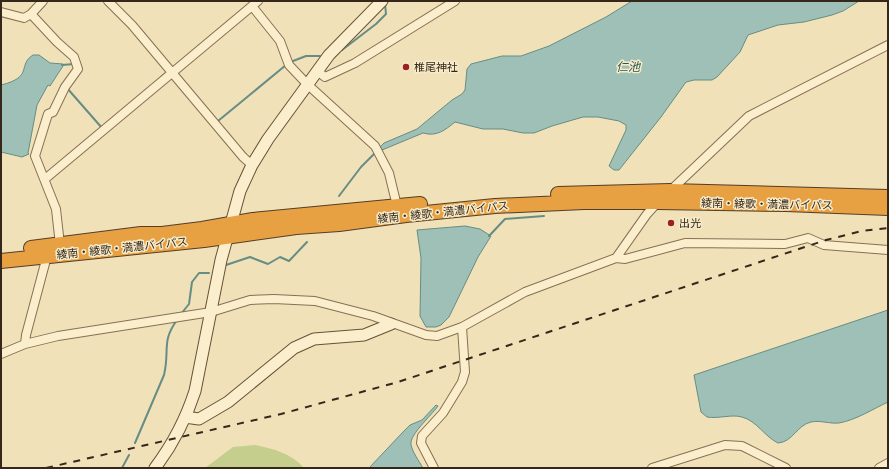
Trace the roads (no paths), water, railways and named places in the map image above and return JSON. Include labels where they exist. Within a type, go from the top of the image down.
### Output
[{"type":"highway","name":"綾南・綾歌・満濃バイパス","points":[[1,261],[204,240],[230,230],[397,206],[496,197],[586,192],[670,191],[888,197]]},
{"type":"highway","name":"綾南・綾歌・満濃バイパス","points":[[1,251],[230,230],[339,224],[406,214],[495,206],[584,202],[657,202],[786,204],[888,208]]},
{"type":"street","points":[[1,12],[24,18],[31,14],[43,1]]},
{"type":"street","points":[[108,1],[132,25],[243,157],[252,165]]},
{"type":"street","points":[[155,468],[169,449],[185,417],[199,377],[211,312],[230,230],[240,191],[252,165],[307,84],[329,55],[382,1]]},
{"type":"street","points":[[317,71],[325,77],[355,63],[454,1]]},
{"type":"street","points":[[45,180],[255,4],[280,41],[289,65],[307,84],[378,150],[389,173],[397,206]]},
{"type":"street","points":[[31,14],[57,42],[74,57],[78,69],[65,87],[52,112],[48,114],[35,156],[56,209],[60,245]]},
{"type":"street","points":[[616,258],[657,202],[749,116],[888,45]]},
{"type":"street","points":[[1,354],[25,344],[58,336],[211,312],[250,300],[274,299],[315,301],[373,316],[391,324],[431,336],[449,333],[525,292],[616,258],[625,259],[685,243],[785,244],[808,238],[824,245],[888,250]]},
{"type":"street","points":[[25,344],[26,335],[47,256]]},
{"type":"street","points":[[185,417],[198,419],[228,402],[294,348],[314,339],[364,335],[391,324]]},
{"type":"street","points":[[434,468],[421,443],[422,436],[443,413],[462,382],[465,372],[462,327]]},
{"type":"street","points":[[652,468],[725,445],[742,446],[786,468]]},
{"type":"street","points":[[879,468],[888,463]]},
{"type":"water","name":"仁池","points":[[632,1],[859,1],[843,11],[832,15],[804,22],[778,25],[748,35],[740,52],[717,77],[712,80],[694,80],[686,82],[661,117],[619,170],[614,170],[609,166],[626,130],[626,125],[619,121],[598,117],[583,117],[534,133],[523,133],[503,129],[483,129],[455,122],[437,133],[423,133],[382,150],[380,147],[384,143],[417,129],[452,100],[462,94],[465,90],[467,69],[471,64],[502,56],[521,56],[549,46],[606,17]]},
{"type":"water","points":[[33,55],[39,55],[50,63],[63,64],[63,66],[50,86],[48,85],[37,105],[29,154],[22,157],[1,152],[1,85],[18,78],[21,75],[28,59]]},
{"type":"water","points":[[465,226],[480,229],[491,236],[478,257],[449,317],[441,325],[436,327],[426,327],[420,316],[421,258],[417,230]]},
{"type":"water","points":[[888,310],[888,402],[845,422],[811,422],[802,426],[788,440],[778,443],[769,437],[757,425],[747,419],[738,416],[707,417],[701,412],[694,375]]},
{"type":"water","points":[[436,405],[438,406],[413,436],[411,441],[413,451],[423,468],[369,468],[410,425],[422,420]]},
{"type":"waterway","points":[[342,50],[376,24],[386,14],[385,4],[388,1]]},
{"type":"waterway","points":[[293,61],[306,56],[320,56]]},
{"type":"waterway","points":[[62,65],[74,64]]},
{"type":"waterway","points":[[218,121],[286,65]]},
{"type":"waterway","points":[[161,77],[166,73]]},
{"type":"waterway","points":[[67,88],[102,128]]},
{"type":"waterway","points":[[339,196],[361,167],[375,153]]},
{"type":"waterway","points":[[489,236],[505,219],[544,216]]},
{"type":"waterway","points":[[226,265],[250,257],[268,264],[280,257],[289,261],[307,242]]},
{"type":"waterway","points":[[181,314],[189,304],[192,282],[199,273],[209,273]]},
{"type":"waterway","points":[[135,443],[164,375],[166,366],[167,340],[177,320]]},
{"type":"waterway","points":[[122,468],[129,455]]},
{"type":"railway","points":[[46,468],[281,414],[398,382],[826,240],[862,231],[888,228]]},
{"type":"place","name":"椎尾神社","points":[[406,67]]},
{"type":"place","name":"出光","points":[[671,223]]}]
